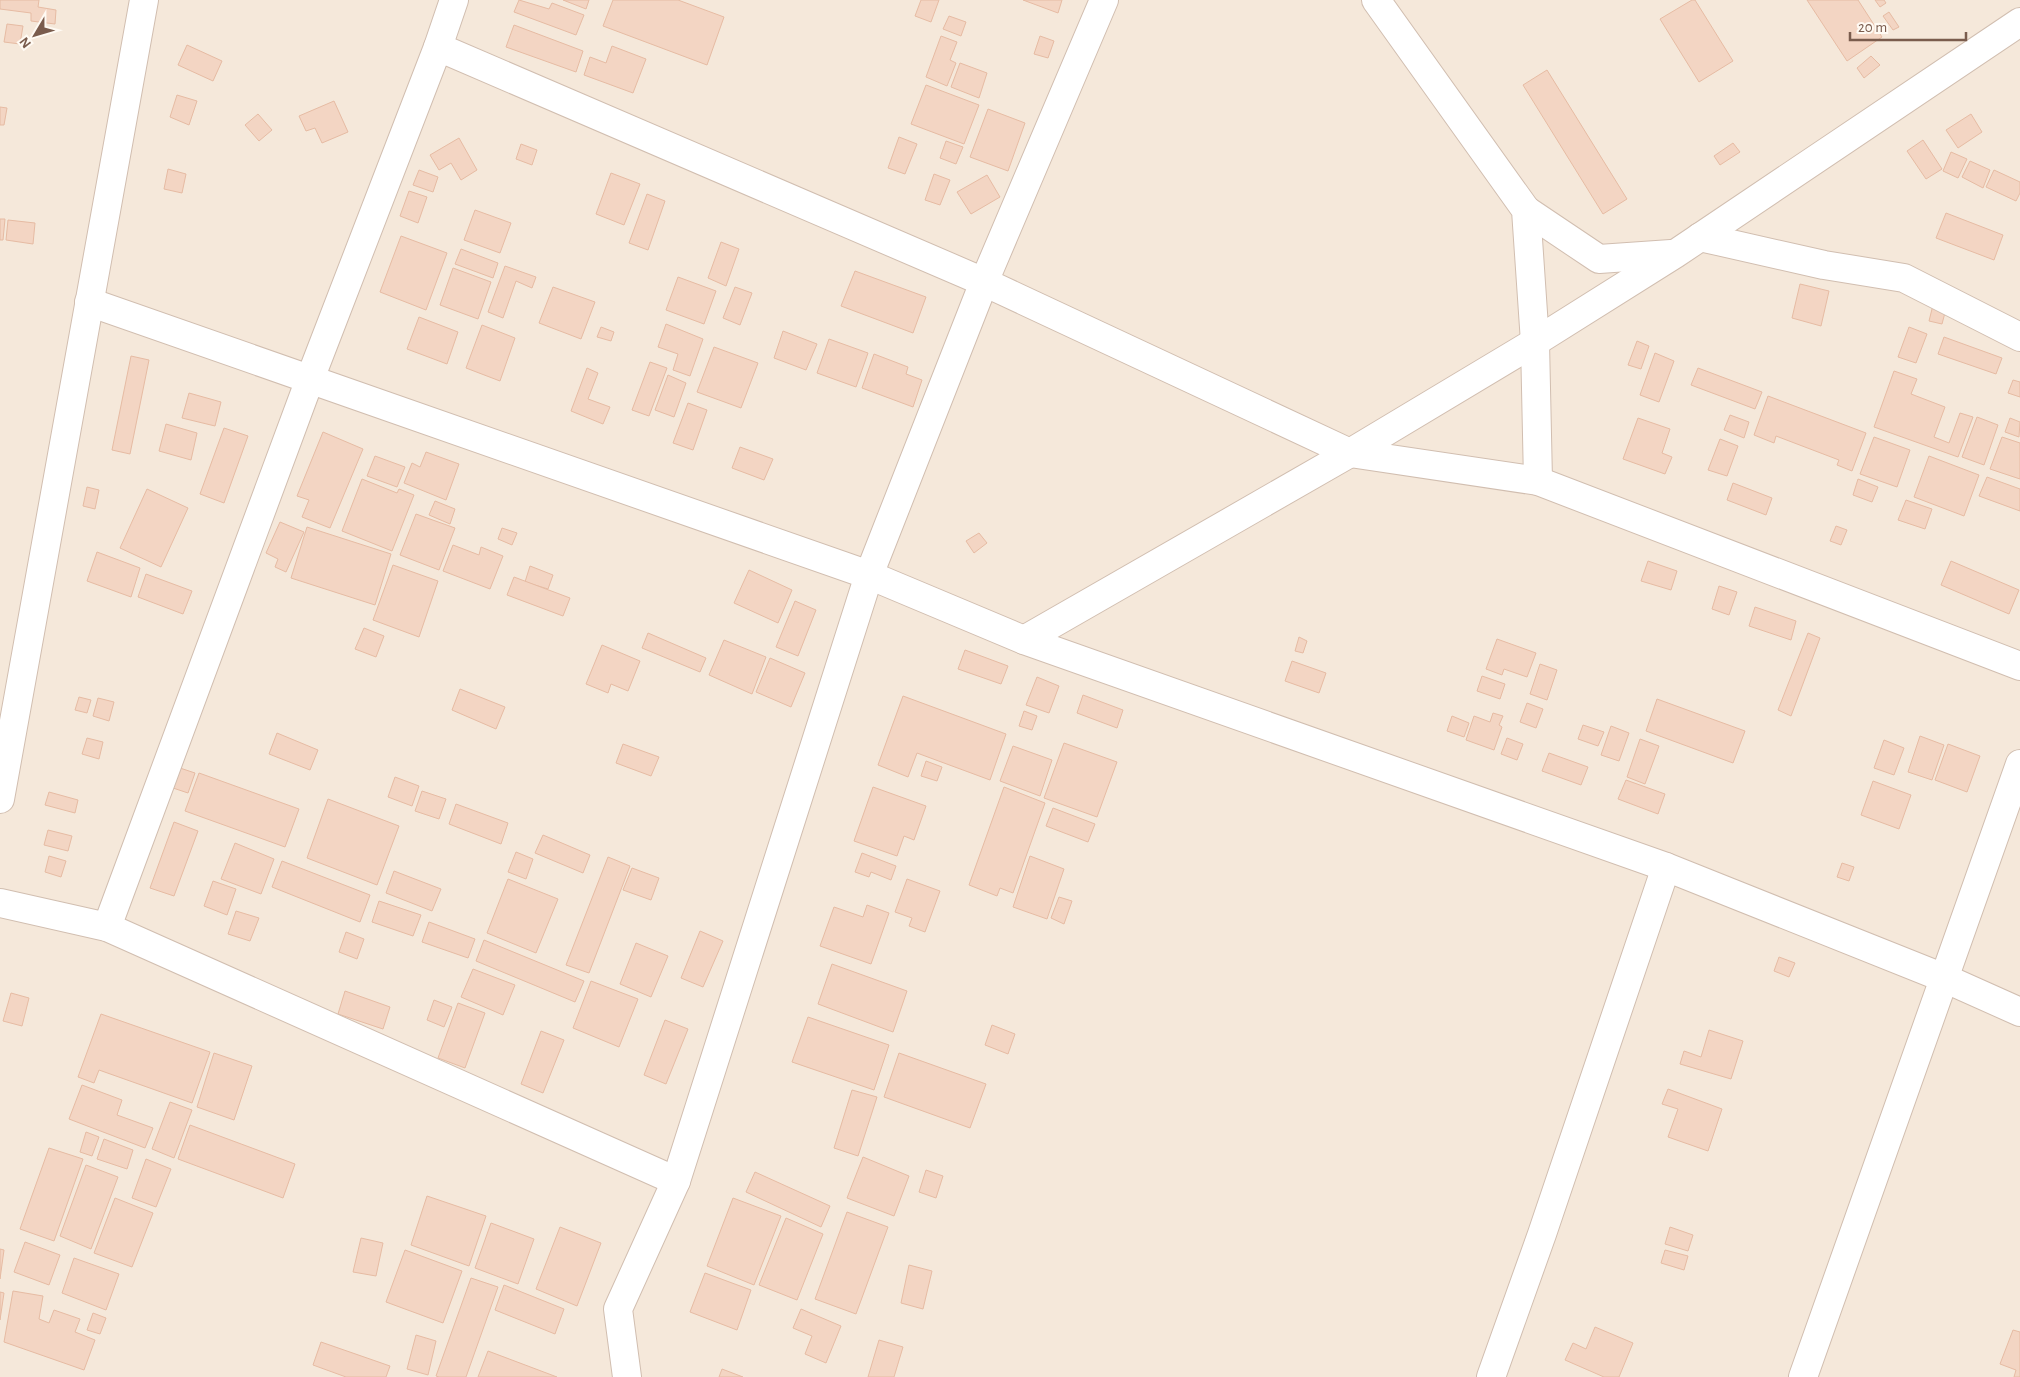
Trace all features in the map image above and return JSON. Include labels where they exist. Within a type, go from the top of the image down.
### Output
[{"type":"street","points":[[0,799],[144,0]]},
{"type":"street","points":[[107,927],[310,379],[454,0]]},
{"type":"street","points":[[628,1376],[618,1309],[676,1181],[870,575],[984,282],[1104,0]]},
{"type":"street","points":[[1376,0],[1526,210],[1599,259],[1675,254]]},
{"type":"street","points":[[1024,640],[1350,454],[1536,342],[1675,254],[2020,22]]},
{"type":"street","points":[[438,46],[984,282],[1350,454],[1538,481],[2020,666]]},
{"type":"street","points":[[1526,210],[1536,342],[1538,481]]},
{"type":"street","points":[[1700,237],[1824,266],[1904,278],[2020,338]]},
{"type":"street","points":[[89,302],[870,575],[1024,640],[1666,867],[1944,978],[2020,1012]]},
{"type":"street","points":[[1803,1377],[2020,764]]},
{"type":"street","points":[[1491,1377],[1542,1234],[1666,867]]},
{"type":"street","points":[[0,903],[107,927],[676,1181]]},
{"type":"shaded area","points":[[0,0],[2020,0],[2020,1377],[0,1377]]},
{"type":"building","points":[[0,0],[39,0],[38,7],[56,10],[55,24],[31,21],[31,13],[0,9]]},
{"type":"building","points":[[519,0],[549,9],[552,3],[584,15],[576,35],[514,12]]},
{"type":"building","points":[[563,0],[589,0],[586,9]]},
{"type":"building","points":[[613,0],[678,0],[724,17],[707,65],[603,26]]},
{"type":"building","points":[[921,0],[939,0],[931,22],[915,16]]},
{"type":"building","points":[[1023,0],[1062,0],[1058,13]]},
{"type":"building","points":[[1695,0],[1733,61],[1699,82],[1660,19]]},
{"type":"building","points":[[1807,0],[1858,0],[1882,37],[1847,61]]},
{"type":"building","points":[[1875,0],[1884,0],[1886,3],[1880,7]]},
{"type":"building","points":[[1889,12],[1899,27],[1893,30],[1883,16]]},
{"type":"building","points":[[949,16],[966,22],[961,36],[943,29]]},
{"type":"building","points":[[7,24],[23,26],[20,44],[4,42]]},
{"type":"building","points":[[514,25],[583,51],[576,72],[506,47]]},
{"type":"building","points":[[941,36],[957,42],[950,60],[956,63],[947,86],[926,77]]},
{"type":"building","points":[[1040,36],[1054,41],[1048,58],[1034,54]]},
{"type":"building","points":[[187,45],[222,61],[213,81],[178,65]]},
{"type":"building","points":[[612,46],[646,59],[633,93],[584,75],[590,57],[606,63]]},
{"type":"building","points":[[1871,56],[1880,65],[1864,78],[1857,68]]},
{"type":"building","points":[[960,63],[987,73],[979,98],[951,87]]},
{"type":"building","points":[[1547,70],[1627,199],[1603,214],[1523,85]]},
{"type":"building","points":[[926,85],[979,105],[964,144],[911,124]]},
{"type":"building","points":[[177,95],[197,101],[189,125],[170,117]]},
{"type":"building","points":[[334,101],[348,132],[322,143],[315,128],[306,131],[299,116]]},
{"type":"building","points":[[0,107],[7,108],[4,125],[0,125]]},
{"type":"building","points":[[988,109],[1025,123],[1008,171],[970,157]]},
{"type":"building","points":[[258,114],[272,130],[259,141],[245,125]]},
{"type":"building","points":[[1971,114],[1982,132],[1958,148],[1946,130]]},
{"type":"building","points":[[899,137],[917,144],[905,174],[888,168]]},
{"type":"building","points":[[459,138],[477,170],[461,180],[451,163],[439,170],[430,155]]},
{"type":"building","points":[[1923,140],[1942,169],[1926,179],[1907,151]]},
{"type":"building","points":[[946,141],[963,147],[956,164],[940,158]]},
{"type":"building","points":[[1733,143],[1740,152],[1720,165],[1714,156]]},
{"type":"building","points":[[521,144],[537,150],[532,165],[516,159]]},
{"type":"building","points":[[1951,152],[1967,159],[1958,178],[1943,171]]},
{"type":"building","points":[[1970,161],[1990,170],[1983,188],[1962,177]]},
{"type":"building","points":[[168,169],[186,174],[182,193],[164,189]]},
{"type":"building","points":[[419,170],[438,177],[433,192],[413,185]]},
{"type":"building","points":[[1994,170],[2020,182],[2020,193],[2016,201],[1986,187]]},
{"type":"building","points":[[611,173],[640,184],[624,225],[596,214]]},
{"type":"building","points":[[934,174],[950,180],[940,205],[925,200]]},
{"type":"building","points":[[987,175],[1000,197],[971,214],[957,192]]},
{"type":"building","points":[[409,191],[427,197],[418,223],[400,216]]},
{"type":"building","points":[[647,194],[665,201],[648,250],[629,243]]},
{"type":"building","points":[[475,210],[511,223],[500,253],[464,240]]},
{"type":"building","points":[[1946,213],[2003,235],[1994,260],[1936,238]]},
{"type":"building","points":[[0,219],[5,219],[3,240],[0,240]]},
{"type":"building","points":[[8,220],[35,223],[33,244],[6,240]]},
{"type":"building","points":[[401,236],[447,253],[426,310],[380,292]]},
{"type":"building","points":[[721,242],[739,249],[726,286],[708,278]]},
{"type":"building","points":[[461,249],[498,263],[493,278],[455,264]]},
{"type":"building","points":[[505,266],[536,277],[532,288],[516,281],[503,318],[488,312]]},
{"type":"building","points":[[453,268],[491,282],[478,319],[440,305]]},
{"type":"building","points":[[855,271],[926,297],[913,333],[841,306]]},
{"type":"building","points":[[678,277],[716,291],[704,324],[666,310]]},
{"type":"building","points":[[1800,284],[1829,291],[1821,326],[1792,318]]},
{"type":"building","points":[[553,287],[595,302],[581,339],[539,323]]},
{"type":"building","points":[[735,287],[752,293],[740,325],[723,318]]},
{"type":"building","points":[[1934,301],[1947,305],[1942,324],[1929,321]]},
{"type":"building","points":[[419,317],[458,332],[447,364],[407,349]]},
{"type":"building","points":[[666,324],[703,339],[690,376],[673,370],[678,354],[658,347]]},
{"type":"building","points":[[482,325],[515,338],[500,381],[466,368]]},
{"type":"building","points":[[601,327],[614,332],[611,341],[597,337]]},
{"type":"building","points":[[1909,327],[1927,334],[1916,363],[1898,357]]},
{"type":"building","points":[[783,331],[817,344],[806,370],[774,358]]},
{"type":"building","points":[[1944,337],[2002,358],[1996,374],[1938,354]]},
{"type":"building","points":[[829,339],[868,353],[856,387],[817,373]]},
{"type":"building","points":[[1637,341],[1649,346],[1641,369],[1628,365]]},
{"type":"building","points":[[714,347],[758,363],[741,408],[697,392]]},
{"type":"building","points":[[1655,353],[1674,361],[1659,402],[1640,395]]},
{"type":"building","points":[[874,354],[908,367],[906,374],[922,380],[913,407],[862,388]]},
{"type":"building","points":[[131,356],[149,360],[130,454],[112,450]]},
{"type":"building","points":[[650,362],[667,368],[649,416],[632,410]]},
{"type":"building","points":[[587,368],[598,373],[588,399],[610,407],[603,424],[571,411]]},
{"type":"building","points":[[1698,368],[1762,392],[1755,409],[1691,385]]},
{"type":"building","points":[[1894,371],[1917,379],[1911,394],[1945,407],[1934,437],[1949,443],[1960,413],[1973,417],[1958,457],[1874,427]]},
{"type":"building","points":[[668,375],[686,383],[674,417],[655,410]]},
{"type":"building","points":[[2013,380],[2020,382],[2020,397],[2008,393]]},
{"type":"building","points":[[189,393],[221,402],[215,426],[182,418]]},
{"type":"building","points":[[1768,396],[1866,433],[1852,471],[1837,465],[1839,460],[1776,436],[1774,443],[1754,435]]},
{"type":"building","points":[[688,403],[707,410],[693,450],[673,443]]},
{"type":"building","points":[[1730,415],[1749,422],[1744,438],[1724,430]]},
{"type":"building","points":[[1977,417],[1998,425],[1984,465],[1962,457]]},
{"type":"building","points":[[1638,418],[1670,429],[1662,453],[1672,457],[1665,474],[1623,459]]},
{"type":"building","points":[[2010,418],[2020,422],[2019,437],[2005,432]]},
{"type":"building","points":[[166,424],[197,433],[191,460],[159,451]]},
{"type":"building","points":[[224,428],[248,436],[224,503],[200,494]]},
{"type":"building","points":[[323,432],[363,449],[330,528],[302,517],[309,500],[297,496]]},
{"type":"building","points":[[1874,437],[1910,450],[1897,487],[1860,474]]},
{"type":"building","points":[[2002,437],[2020,443],[2020,479],[1990,469]]},
{"type":"building","points":[[1720,439],[1738,446],[1727,476],[1708,470]]},
{"type":"building","points":[[740,447],[773,459],[764,480],[732,468]]},
{"type":"building","points":[[426,452],[459,464],[446,500],[404,483],[412,463],[420,467]]},
{"type":"building","points":[[375,456],[405,467],[397,487],[367,476]]},
{"type":"building","points":[[1929,456],[1979,475],[1964,516],[1914,497]]},
{"type":"building","points":[[1987,477],[2020,489],[2020,511],[1979,496]]},
{"type":"building","points":[[362,479],[397,493],[399,489],[414,495],[392,551],[342,531]]},
{"type":"building","points":[[1858,479],[1878,487],[1872,502],[1853,495]]},
{"type":"building","points":[[1733,483],[1772,498],[1766,515],[1727,500]]},
{"type":"building","points":[[87,487],[99,490],[95,509],[83,506]]},
{"type":"building","points":[[147,489],[188,508],[161,567],[120,548]]},
{"type":"building","points":[[1906,500],[1932,509],[1925,529],[1898,520]]},
{"type":"building","points":[[435,501],[455,509],[450,524],[429,515]]},
{"type":"building","points":[[416,514],[455,528],[439,570],[400,555]]},
{"type":"building","points":[[280,522],[304,532],[286,572],[275,567],[278,559],[266,553]]},
{"type":"building","points":[[1836,526],[1847,530],[1841,545],[1830,541]]},
{"type":"building","points":[[307,527],[391,554],[375,605],[291,578]]},
{"type":"building","points":[[502,528],[517,533],[512,545],[498,539]]},
{"type":"building","points":[[979,533],[987,543],[974,553],[966,541]]},
{"type":"building","points":[[453,545],[479,555],[481,547],[503,556],[490,589],[443,571]]},
{"type":"building","points":[[97,552],[140,568],[131,597],[87,581]]},
{"type":"building","points":[[1648,561],[1677,571],[1671,590],[1641,581]]},
{"type":"building","points":[[1951,561],[2019,590],[2009,614],[1941,585]]},
{"type":"building","points":[[393,565],[438,581],[419,637],[373,620]]},
{"type":"building","points":[[530,566],[553,575],[548,589],[525,582]]},
{"type":"building","points":[[749,570],[792,590],[778,623],[734,603]]},
{"type":"building","points":[[146,574],[192,591],[183,614],[138,597]]},
{"type":"building","points":[[514,577],[570,598],[563,616],[507,595]]},
{"type":"building","points":[[1719,586],[1737,592],[1729,615],[1712,609]]},
{"type":"building","points":[[795,601],[816,610],[798,656],[776,647]]},
{"type":"building","points":[[1755,607],[1796,621],[1791,640],[1749,626]]},
{"type":"building","points":[[364,628],[384,636],[376,657],[355,649]]},
{"type":"building","points":[[648,633],[706,658],[700,672],[642,648]]},
{"type":"building","points":[[1808,633],[1820,638],[1791,716],[1778,710]]},
{"type":"building","points":[[1299,637],[1307,641],[1303,653],[1295,651]]},
{"type":"building","points":[[1497,639],[1536,653],[1527,677],[1504,669],[1502,675],[1486,669]]},
{"type":"building","points":[[724,640],[766,657],[752,694],[709,675]]},
{"type":"building","points":[[602,645],[640,661],[628,691],[611,684],[608,693],[586,684]]},
{"type":"building","points":[[965,650],[1008,666],[1001,684],[958,669]]},
{"type":"building","points":[[770,658],[805,673],[791,707],[756,692]]},
{"type":"building","points":[[1292,661],[1326,673],[1319,693],[1285,681]]},
{"type":"building","points":[[1540,664],[1557,670],[1547,700],[1530,694]]},
{"type":"building","points":[[1482,676],[1505,684],[1500,699],[1477,691]]},
{"type":"building","points":[[1037,677],[1059,686],[1049,713],[1026,705]]},
{"type":"building","points":[[460,689],[505,707],[496,729],[452,710]]},
{"type":"building","points":[[1083,695],[1123,710],[1117,728],[1077,713]]},
{"type":"building","points":[[903,696],[1006,734],[990,780],[917,753],[908,777],[878,765]]},
{"type":"building","points":[[79,697],[91,700],[87,713],[75,710]]},
{"type":"building","points":[[98,698],[114,702],[109,721],[93,716]]},
{"type":"building","points":[[1657,699],[1745,731],[1733,763],[1646,731]]},
{"type":"building","points":[[1527,703],[1543,709],[1536,728],[1520,722]]},
{"type":"building","points":[[1024,711],[1037,716],[1032,730],[1019,726]]},
{"type":"building","points":[[1493,713],[1503,716],[1499,725],[1502,727],[1494,750],[1466,740],[1474,716],[1490,722]]},
{"type":"building","points":[[1452,716],[1469,723],[1464,737],[1447,731]]},
{"type":"building","points":[[1583,725],[1604,732],[1598,746],[1578,739]]},
{"type":"building","points":[[1611,726],[1629,733],[1619,761],[1601,755]]},
{"type":"building","points":[[277,733],[318,750],[310,770],[269,754]]},
{"type":"building","points":[[1920,736],[1944,745],[1932,780],[1908,772]]},
{"type":"building","points":[[87,738],[103,742],[99,759],[82,754]]},
{"type":"building","points":[[1507,738],[1523,744],[1517,760],[1501,754]]},
{"type":"building","points":[[1640,739],[1659,746],[1645,784],[1627,777]]},
{"type":"building","points":[[1884,740],[1904,748],[1894,775],[1874,768]]},
{"type":"building","points":[[1064,743],[1117,762],[1097,817],[1044,798]]},
{"type":"building","points":[[623,744],[659,757],[651,776],[616,763]]},
{"type":"building","points":[[1948,744],[1980,756],[1967,792],[1935,780]]},
{"type":"building","points":[[1013,746],[1052,760],[1040,796],[1000,781]]},
{"type":"building","points":[[1549,753],[1588,767],[1581,785],[1542,771]]},
{"type":"building","points":[[926,761],[942,767],[937,781],[921,776]]},
{"type":"building","points":[[177,767],[195,773],[188,793],[170,787]]},
{"type":"building","points":[[199,773],[299,809],[285,847],[185,811]]},
{"type":"building","points":[[395,777],[419,786],[412,806],[388,797]]},
{"type":"building","points":[[1626,780],[1665,794],[1658,814],[1618,799]]},
{"type":"building","points":[[1873,781],[1911,795],[1899,829],[1861,815]]},
{"type":"building","points":[[873,787],[926,806],[914,840],[904,836],[897,856],[854,841]]},
{"type":"building","points":[[1004,787],[1045,803],[1013,893],[1000,888],[997,896],[969,885]]},
{"type":"building","points":[[422,791],[446,799],[439,819],[415,811]]},
{"type":"building","points":[[49,792],[78,800],[75,813],[45,805]]},
{"type":"building","points":[[328,799],[399,826],[377,885],[307,858]]},
{"type":"building","points":[[456,804],[508,823],[501,844],[449,824]]},
{"type":"building","points":[[1053,808],[1095,824],[1088,842],[1046,826]]},
{"type":"building","points":[[174,822],[198,831],[174,896],[150,888]]},
{"type":"building","points":[[48,830],[72,836],[68,851],[44,845]]},
{"type":"building","points":[[543,835],[590,855],[583,873],[535,853]]},
{"type":"building","points":[[235,843],[274,859],[261,894],[221,879]]},
{"type":"building","points":[[516,852],[533,859],[526,879],[508,872]]},
{"type":"building","points":[[862,853],[896,866],[891,880],[871,872],[869,877],[855,872]]},
{"type":"building","points":[[49,856],[66,861],[61,877],[45,872]]},
{"type":"building","points":[[1030,856],[1064,869],[1047,919],[1013,907]]},
{"type":"building","points":[[608,857],[630,866],[589,973],[566,965]]},
{"type":"building","points":[[282,861],[370,895],[360,922],[272,887]]},
{"type":"building","points":[[1842,863],[1854,867],[1849,881],[1837,877]]},
{"type":"building","points":[[632,868],[659,878],[651,900],[623,890]]},
{"type":"building","points":[[394,871],[441,889],[432,911],[386,893]]},
{"type":"building","points":[[508,879],[558,899],[536,953],[487,933]]},
{"type":"building","points":[[907,879],[940,891],[925,932],[909,926],[912,918],[895,912]]},
{"type":"building","points":[[213,881],[236,889],[227,915],[204,906]]},
{"type":"building","points":[[1059,897],[1072,901],[1064,924],[1051,918]]},
{"type":"building","points":[[379,901],[421,915],[413,936],[372,922]]},
{"type":"building","points":[[867,905],[889,913],[871,964],[820,946],[834,907],[863,917]]},
{"type":"building","points":[[236,911],[259,918],[250,941],[228,934]]},
{"type":"building","points":[[429,922],[475,939],[468,958],[422,942]]},
{"type":"building","points":[[700,931],[723,941],[703,987],[681,978]]},
{"type":"building","points":[[346,932],[364,939],[357,959],[339,952]]},
{"type":"building","points":[[484,940],[584,981],[575,1002],[476,961]]},
{"type":"building","points":[[636,943],[668,956],[651,997],[620,984]]},
{"type":"building","points":[[1779,957],[1795,963],[1789,977],[1774,971]]},
{"type":"building","points":[[832,964],[907,991],[893,1032],[818,1004]]},
{"type":"building","points":[[473,969],[515,985],[503,1015],[461,997]]},
{"type":"building","points":[[591,981],[638,999],[619,1047],[573,1028]]},
{"type":"building","points":[[345,991],[390,1007],[383,1029],[338,1014]]},
{"type":"building","points":[[11,993],[29,998],[22,1026],[3,1021]]},
{"type":"building","points":[[434,1000],[452,1007],[444,1027],[427,1020]]},
{"type":"building","points":[[458,1003],[485,1013],[465,1068],[438,1058]]},
{"type":"building","points":[[101,1014],[210,1052],[192,1103],[99,1070],[94,1083],[78,1077]]},
{"type":"building","points":[[808,1017],[889,1045],[874,1090],[792,1062]]},
{"type":"building","points":[[665,1020],[688,1029],[666,1084],[644,1075]]},
{"type":"building","points":[[992,1025],[1015,1034],[1008,1054],[985,1045]]},
{"type":"building","points":[[1709,1030],[1743,1041],[1731,1079],[1680,1064],[1684,1051],[1701,1057]]},
{"type":"building","points":[[541,1031],[564,1040],[543,1093],[521,1084]]},
{"type":"building","points":[[214,1053],[252,1066],[234,1120],[197,1107]]},
{"type":"building","points":[[899,1053],[986,1084],[970,1128],[884,1097]]},
{"type":"building","points":[[82,1085],[122,1100],[117,1115],[153,1128],[145,1148],[69,1119]]},
{"type":"building","points":[[1668,1089],[1722,1109],[1708,1151],[1668,1137],[1678,1109],[1662,1104]]},
{"type":"building","points":[[852,1090],[877,1097],[858,1156],[834,1148]]},
{"type":"building","points":[[170,1102],[192,1110],[174,1158],[152,1149]]},
{"type":"building","points":[[190,1125],[295,1164],[283,1198],[178,1159]]},
{"type":"building","points":[[86,1132],[99,1137],[92,1156],[80,1152]]},
{"type":"building","points":[[104,1139],[133,1150],[127,1169],[97,1159]]},
{"type":"building","points":[[49,1148],[83,1159],[54,1241],[20,1229]]},
{"type":"building","points":[[863,1157],[909,1176],[894,1216],[847,1198]]},
{"type":"building","points":[[146,1159],[171,1169],[156,1207],[132,1198]]},
{"type":"building","points":[[86,1165],[118,1177],[91,1249],[60,1236]]},
{"type":"building","points":[[926,1170],[943,1176],[936,1198],[919,1192]]},
{"type":"building","points":[[755,1172],[830,1206],[821,1227],[746,1192]]},
{"type":"building","points":[[427,1196],[486,1216],[469,1266],[411,1245]]},
{"type":"building","points":[[115,1198],[153,1213],[132,1267],[94,1253]]},
{"type":"building","points":[[733,1198],[781,1216],[754,1285],[707,1266]]},
{"type":"building","points":[[847,1212],[888,1227],[856,1314],[815,1299]]},
{"type":"building","points":[[786,1218],[823,1234],[797,1300],[759,1285]]},
{"type":"building","points":[[491,1223],[534,1239],[518,1284],[475,1268]]},
{"type":"building","points":[[560,1227],[601,1243],[577,1306],[536,1289]]},
{"type":"building","points":[[1670,1227],[1693,1235],[1688,1251],[1665,1244]]},
{"type":"building","points":[[361,1238],[383,1243],[376,1276],[353,1272]]},
{"type":"building","points":[[25,1242],[60,1255],[49,1285],[14,1272]]},
{"type":"building","points":[[0,1249],[4,1250],[0,1279]]},
{"type":"building","points":[[405,1250],[462,1271],[443,1323],[386,1302]]},
{"type":"building","points":[[1665,1250],[1688,1256],[1684,1270],[1661,1263]]},
{"type":"building","points":[[74,1258],[119,1274],[106,1310],[62,1293]]},
{"type":"building","points":[[909,1265],[932,1271],[923,1309],[901,1303]]},
{"type":"building","points":[[705,1273],[751,1290],[737,1330],[690,1312]]},
{"type":"building","points":[[471,1278],[498,1287],[466,1377],[436,1376]]},
{"type":"building","points":[[504,1285],[564,1309],[555,1334],[495,1310]]},
{"type":"building","points":[[13,1291],[43,1296],[39,1319],[49,1323],[54,1310],[80,1319],[75,1332],[95,1340],[84,1370],[4,1342]]},
{"type":"building","points":[[0,1292],[4,1293],[0,1320]]},
{"type":"building","points":[[801,1309],[841,1326],[826,1363],[805,1354],[812,1336],[793,1328]]},
{"type":"building","points":[[93,1313],[106,1318],[100,1334],[87,1330]]},
{"type":"building","points":[[1595,1327],[1633,1343],[1619,1377],[1604,1377],[1565,1360],[1573,1343],[1586,1349]]},
{"type":"building","points":[[2013,1330],[2020,1332],[2020,1377],[2014,1377],[2016,1370],[2000,1364]]},
{"type":"building","points":[[416,1335],[436,1341],[428,1375],[407,1369]]},
{"type":"building","points":[[879,1340],[903,1347],[894,1377],[868,1377]]},
{"type":"building","points":[[321,1342],[390,1366],[386,1377],[346,1377],[313,1365]]},
{"type":"building","points":[[488,1351],[557,1377],[478,1377]]},
{"type":"building","points":[[722,1369],[743,1377],[719,1377]]}]
